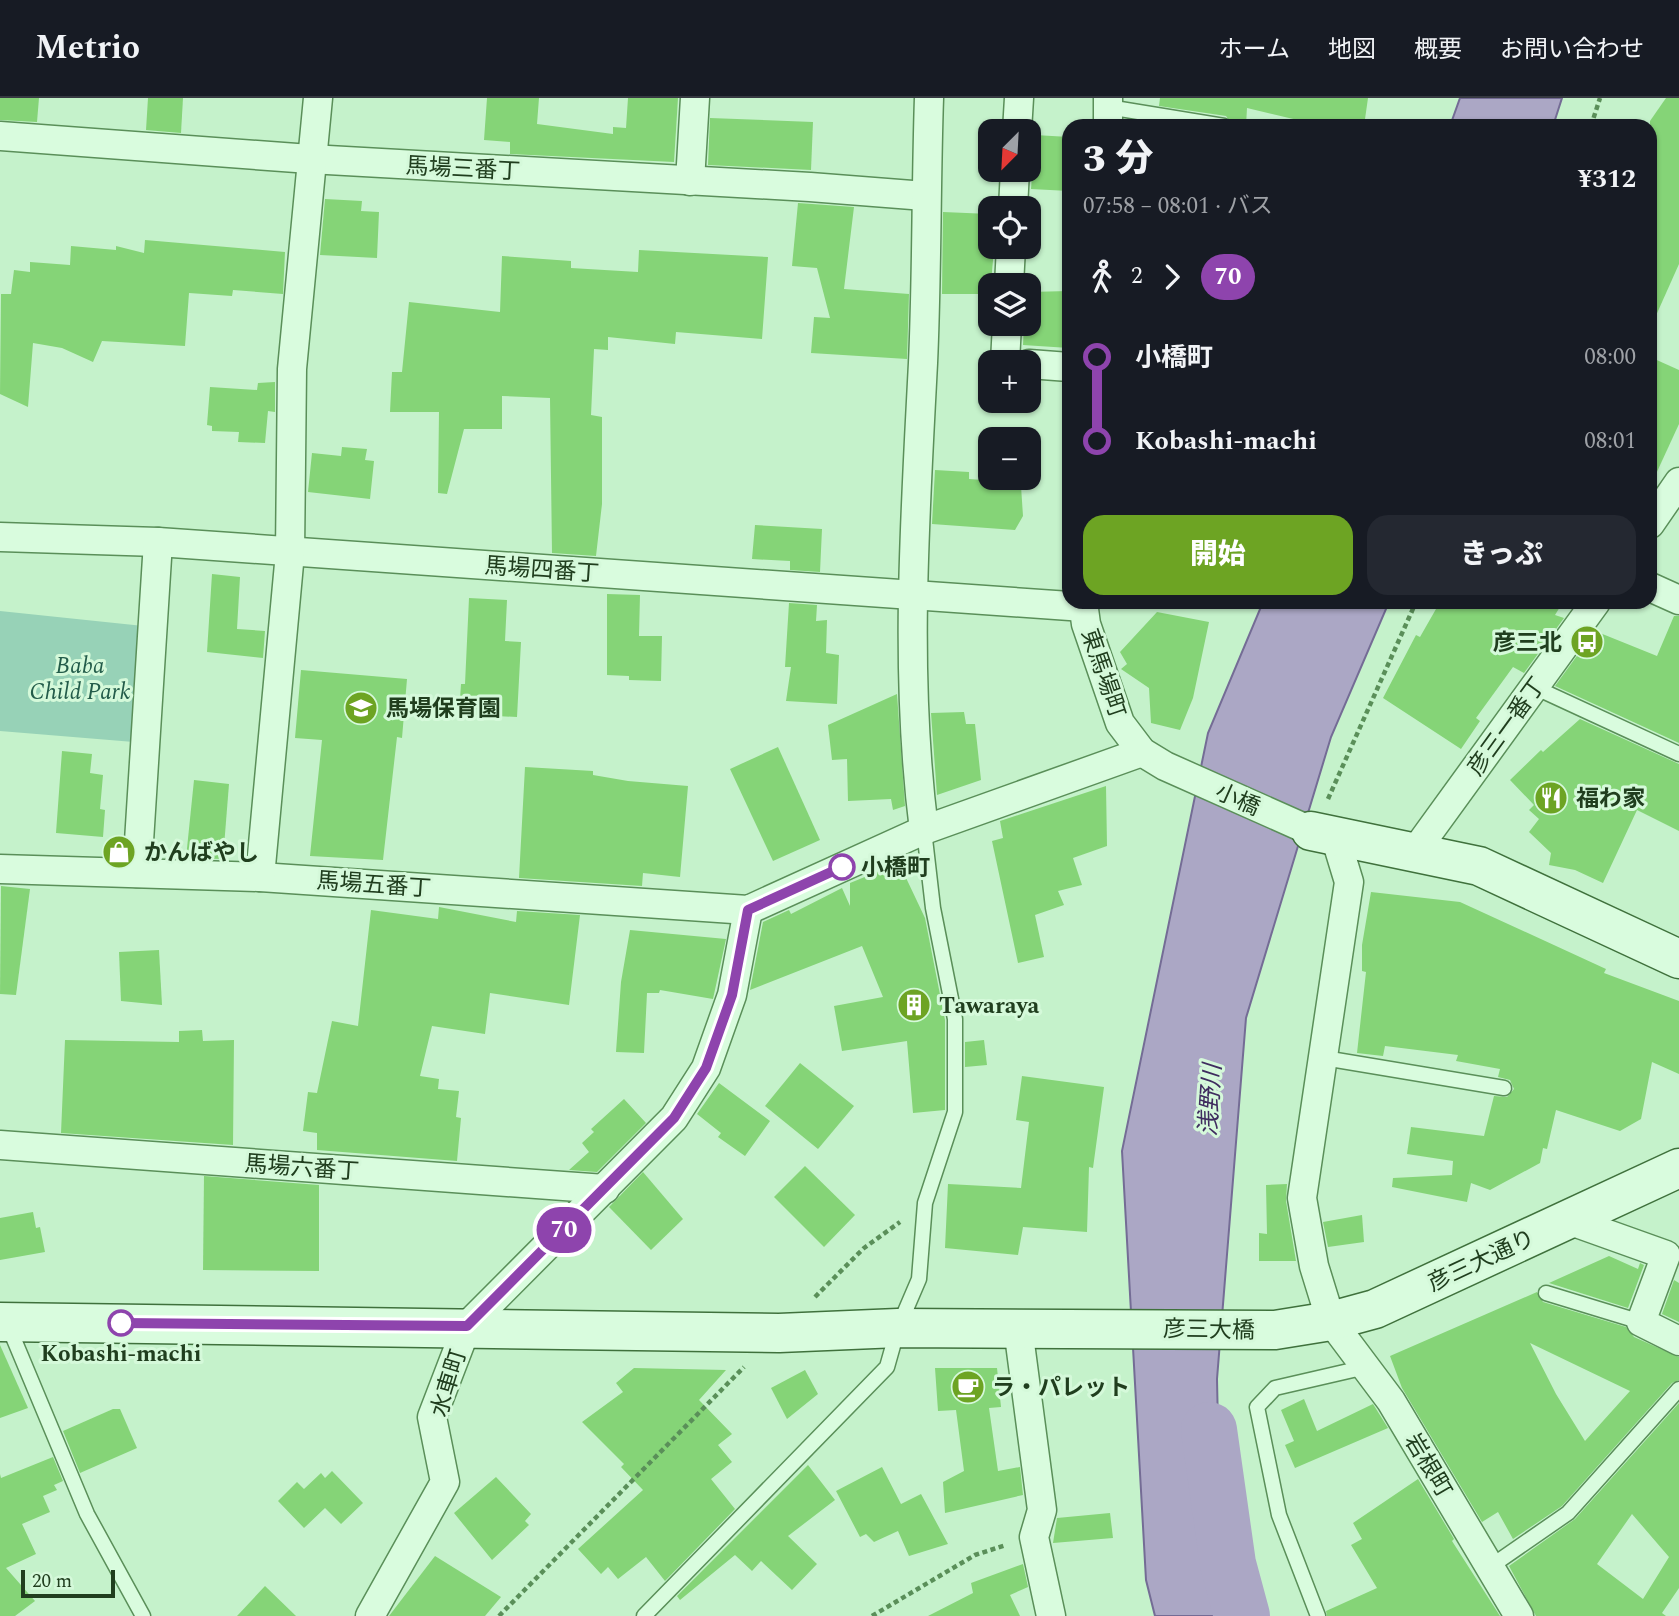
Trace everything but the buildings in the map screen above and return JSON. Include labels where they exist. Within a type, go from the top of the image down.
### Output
[{"type":"street","points":[[260,877],[290,553],[292,369],[310,159],[318,98]]},
{"type":"street","points":[[690,181],[695,98]]},
{"type":"street","points":[[924,830],[914,751],[911,593],[923,359],[929,98]]},
{"type":"street","points":[[1018,119],[1019,98]]},
{"type":"street","name":"馬場三番丁","points":[[0,136],[310,159],[925,196]]},
{"type":"street","points":[[1041,365],[1062,366]]},
{"type":"street","points":[[1657,514],[1679,482]]},
{"type":"street","name":"馬場四番丁","points":[[0,537],[158,542],[290,553],[1062,603]]},
{"type":"street","points":[[138,873],[158,542]]},
{"type":"street","points":[[1657,590],[1679,600]]},
{"type":"street","name":"東馬場町","points":[[1084,609],[1086,624],[1120,723],[1153,759]]},
{"type":"street","name":"彦三一番丁","points":[[1416,850],[1590,609]]},
{"type":"street","points":[[604,1189],[674,1118],[706,1068],[732,995],[748,910],[924,830],[1153,759]]},
{"type":"street","name":"小橋","points":[[1153,759],[1323,834]]},
{"type":"street","points":[[1323,834],[1416,850],[1479,866],[1679,959]]},
{"type":"street","points":[[1323,834],[1349,882],[1302,1198],[1314,1266],[1331,1321]]},
{"type":"street","name":"馬場五番丁","points":[[0,869],[260,877],[748,910]]},
{"type":"street","name":"馬場六番丁","points":[[0,1145],[604,1189]]},
{"type":"street","name":"彦三大通り","points":[[1276,1330],[1331,1321],[1375,1309],[1679,1168]]},
{"type":"street","name":"水車町","points":[[370,1616],[445,1482],[432,1417],[467,1326],[604,1189]]},
{"type":"street","points":[[1568,1220],[1666,1255],[1641,1322],[1679,1341]]},
{"type":"street","name":"彦三大橋","points":[[2,1317],[779,1333],[898,1328],[1276,1330]]},
{"type":"street","name":"岩根町","points":[[1331,1321],[1391,1401],[1519,1616]]},
{"type":"street","points":[[1018,1328],[1042,1510],[1034,1536],[1051,1616]]},
{"type":"lane","points":[[1108,110],[1173,119]]},
{"type":"lane","points":[[1534,687],[1679,754]]},
{"type":"lane","points":[[643,1616],[887,1367],[898,1328],[919,1279],[925,1203],[955,1112],[955,1019],[933,908],[924,830]]},
{"type":"lane","points":[[1324,1058],[1504,1088]]},
{"type":"lane","points":[[1546,1293],[1641,1322]]},
{"type":"lane","points":[[2,1317],[87,1514],[143,1616]]},
{"type":"lane","points":[[1318,1616],[1279,1515],[1257,1407],[1275,1388],[1366,1367]]},
{"type":"lane","points":[[1490,1567],[1568,1513],[1679,1390]]},
{"type":"path","points":[[1593,119],[1600,98]]},
{"type":"path","points":[[1323,834],[1327,801],[1413,609]]},
{"type":"path","points":[[499,1616],[863,1248],[925,1203]]},
{"type":"path","points":[[872,1616],[975,1555],[1034,1536]]},
{"type":"green space","name":"Baba Child Park","points":[[0,611],[153,627],[146,743],[0,731]]},
{"type":"water","points":[[1460,98],[1562,98],[1555,119],[1452,119]]},
{"type":"water","points":[[1260,609],[1386,609],[1331,737],[1246,1018],[1217,1379],[1222,1616],[1155,1616],[1146,1580],[1122,1151],[1208,733]]},
{"type":"waterway","name":"浅野川","points":[[1209,1430],[1228,1564],[1242,1616]]},
{"type":"bus line","name":"70","points":[[121,1323],[467,1326],[674,1118],[706,1068],[732,995],[748,910],[842,867]]},
{"type":"place","name":"彦三北","points":[[1587,642]]},
{"type":"place","name":"馬場保育園","points":[[361,708]]},
{"type":"place","name":"福わ家","points":[[1551,798]]},
{"type":"place","name":"かんばやし","points":[[119,852]]},
{"type":"place","name":"小橋町","points":[[842,867]]},
{"type":"place","name":"Tawaraya","points":[[914,1005]]},
{"type":"place","name":"Kobashi-machi","points":[[121,1323]]},
{"type":"place","name":"ラ・パレット","points":[[968,1387]]}]
